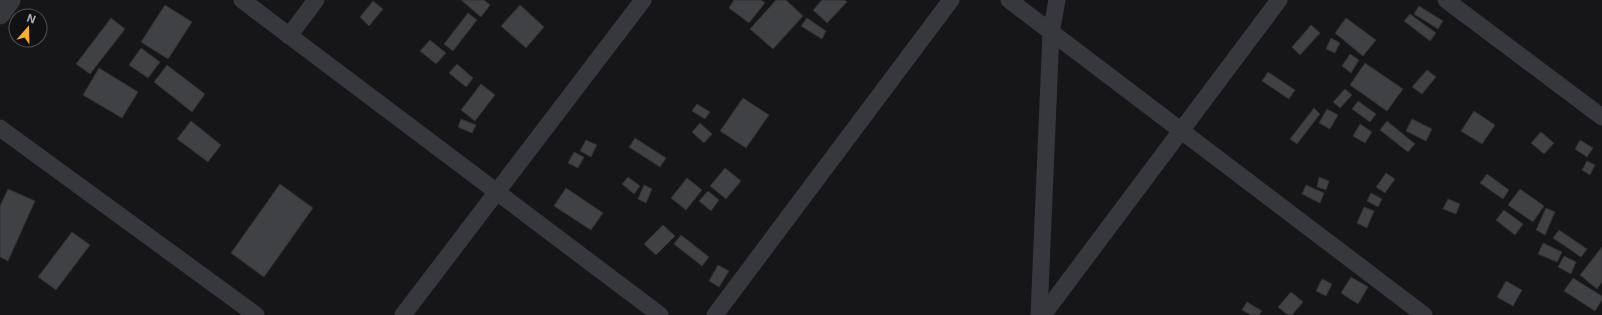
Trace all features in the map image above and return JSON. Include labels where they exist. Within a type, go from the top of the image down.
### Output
[{"type":"street","points":[[0,14],[10,0]]},
{"type":"street","points":[[242,0],[660,315]]},
{"type":"street","points":[[289,36],[316,0]]},
{"type":"street","points":[[402,315],[497,193],[643,0]]},
{"type":"street","points":[[715,315],[951,0]]},
{"type":"street","points":[[1009,0],[1424,315]]},
{"type":"street","points":[[1039,315],[1051,32],[1057,0]]},
{"type":"street","points":[[1043,315],[1279,0]]},
{"type":"street","points":[[1446,0],[1601,115]]},
{"type":"street","points":[[0,128],[256,315]]},
{"type":"building","points":[[461,0],[484,0],[490,5],[481,17]]},
{"type":"building","points":[[734,0],[761,0],[765,3],[749,23],[729,8]]},
{"type":"building","points":[[776,0],[786,0],[803,16],[773,49],[750,29]]},
{"type":"building","points":[[822,0],[845,0],[847,2],[827,23],[813,10]]},
{"type":"building","points":[[373,1],[383,9],[369,26],[360,17]]},
{"type":"building","points":[[165,5],[192,22],[168,59],[141,42]]},
{"type":"building","points":[[520,5],[544,27],[526,48],[501,26]]},
{"type":"building","points":[[1419,6],[1443,21],[1438,29],[1414,14]]},
{"type":"building","points":[[468,13],[477,20],[453,51],[444,44]]},
{"type":"building","points":[[1410,14],[1436,33],[1430,41],[1404,21]]},
{"type":"building","points":[[111,18],[125,29],[90,74],[76,64]]},
{"type":"building","points":[[807,18],[826,31],[822,39],[801,26]]},
{"type":"building","points":[[1346,18],[1376,40],[1363,56],[1335,33]]},
{"type":"building","points":[[1311,25],[1320,33],[1300,55],[1292,47]]},
{"type":"building","points":[[1331,38],[1340,43],[1335,53],[1326,49]]},
{"type":"building","points":[[430,40],[446,53],[436,64],[420,51]]},
{"type":"building","points":[[141,48],[160,62],[148,78],[129,65]]},
{"type":"building","points":[[1350,54],[1359,60],[1351,73],[1342,66]]},
{"type":"building","points":[[1365,63],[1403,89],[1387,111],[1350,85]]},
{"type":"building","points":[[457,64],[473,78],[466,87],[449,73]]},
{"type":"building","points":[[167,65],[205,94],[192,112],[154,82]]},
{"type":"building","points":[[99,68],[138,92],[122,118],[83,95]]},
{"type":"building","points":[[1427,70],[1436,77],[1422,94],[1412,87]]},
{"type":"building","points":[[1268,72],[1295,90],[1289,99],[1262,81]]},
{"type":"building","points":[[481,84],[495,95],[475,121],[461,110]]},
{"type":"building","points":[[1345,89],[1352,95],[1340,108],[1333,102]]},
{"type":"building","points":[[743,98],[769,115],[746,148],[720,131]]},
{"type":"building","points":[[1358,101],[1376,114],[1370,122],[1352,109]]},
{"type":"building","points":[[697,104],[710,112],[705,119],[692,111]]},
{"type":"building","points":[[1314,108],[1320,114],[1297,144],[1290,139]]},
{"type":"building","points":[[1327,109],[1338,115],[1330,129],[1319,123]]},
{"type":"building","points":[[1474,111],[1495,125],[1482,144],[1461,131]]},
{"type":"building","points":[[461,119],[476,125],[472,133],[458,127]]},
{"type":"building","points":[[1412,119],[1432,129],[1426,141],[1406,131]]},
{"type":"building","points":[[191,121],[221,145],[208,162],[177,139]]},
{"type":"building","points":[[1387,121],[1415,144],[1408,152],[1380,130]]},
{"type":"building","points":[[700,123],[712,134],[704,143],[692,132]]},
{"type":"building","points":[[1360,124],[1372,132],[1365,143],[1353,136]]},
{"type":"building","points":[[1541,132],[1554,143],[1544,154],[1531,143]]},
{"type":"building","points":[[635,138],[666,158],[660,167],[629,147]]},
{"type":"building","points":[[586,140],[597,145],[591,157],[580,151]]},
{"type":"building","points":[[1580,140],[1593,148],[1587,157],[1575,149]]},
{"type":"building","points":[[574,152],[584,157],[578,168],[568,163]]},
{"type":"building","points":[[1587,161],[1595,165],[1590,175],[1582,170]]},
{"type":"building","points":[[725,168],[741,181],[726,199],[710,186]]},
{"type":"building","points":[[1386,173],[1395,179],[1385,193],[1376,187]]},
{"type":"building","points":[[1487,174],[1509,190],[1503,199],[1480,183]]},
{"type":"building","points":[[628,177],[640,186],[634,194],[622,184]]},
{"type":"building","points":[[1319,177],[1329,181],[1326,190],[1317,187]]},
{"type":"building","points":[[687,178],[702,190],[686,210],[671,198]]},
{"type":"building","points":[[280,184],[313,208],[264,277],[231,253]]},
{"type":"building","points":[[644,185],[652,189],[646,203],[638,199]]},
{"type":"building","points":[[1306,185],[1324,193],[1320,203],[1302,194]]},
{"type":"building","points":[[566,188],[603,213],[591,230],[554,206]]},
{"type":"building","points":[[8,189],[35,201],[8,261],[0,257],[0,206]]},
{"type":"building","points":[[1520,189],[1544,206],[1533,222],[1508,205]]},
{"type":"building","points":[[708,191],[719,200],[711,211],[699,201]]},
{"type":"building","points":[[1371,193],[1382,199],[1378,207],[1367,201]]},
{"type":"building","points":[[1448,199],[1460,204],[1456,214],[1443,209]]},
{"type":"building","points":[[1364,207],[1374,211],[1367,228],[1357,223]]},
{"type":"building","points":[[1546,208],[1555,212],[1545,235],[1536,230]]},
{"type":"building","points":[[1504,210],[1523,224],[1515,235],[1496,220]]},
{"type":"building","points":[[663,225],[675,236],[656,255],[644,244]]},
{"type":"building","points":[[1559,230],[1587,249],[1581,257],[1553,238]]},
{"type":"building","points":[[72,232],[90,245],[56,290],[38,277]]},
{"type":"building","points":[[681,235],[709,257],[702,266],[674,244]]},
{"type":"building","points":[[1543,243],[1562,252],[1557,262],[1538,254]]},
{"type":"building","points":[[1602,247],[1602,282],[1597,289],[1580,275]]},
{"type":"building","points":[[1564,256],[1576,262],[1571,274],[1558,267]]},
{"type":"building","points":[[718,265],[729,271],[719,287],[709,281]]},
{"type":"building","points":[[1351,277],[1368,287],[1358,304],[1341,293]]},
{"type":"building","points":[[1573,278],[1602,296],[1602,300],[1595,311],[1564,291]]},
{"type":"building","points":[[1322,279],[1332,284],[1326,296],[1316,291]]},
{"type":"building","points":[[1506,281],[1522,290],[1513,306],[1497,297]]},
{"type":"building","points":[[1291,292],[1303,302],[1292,315],[1288,315],[1278,307]]},
{"type":"building","points":[[1247,302],[1262,311],[1259,315],[1251,315],[1242,310]]}]
